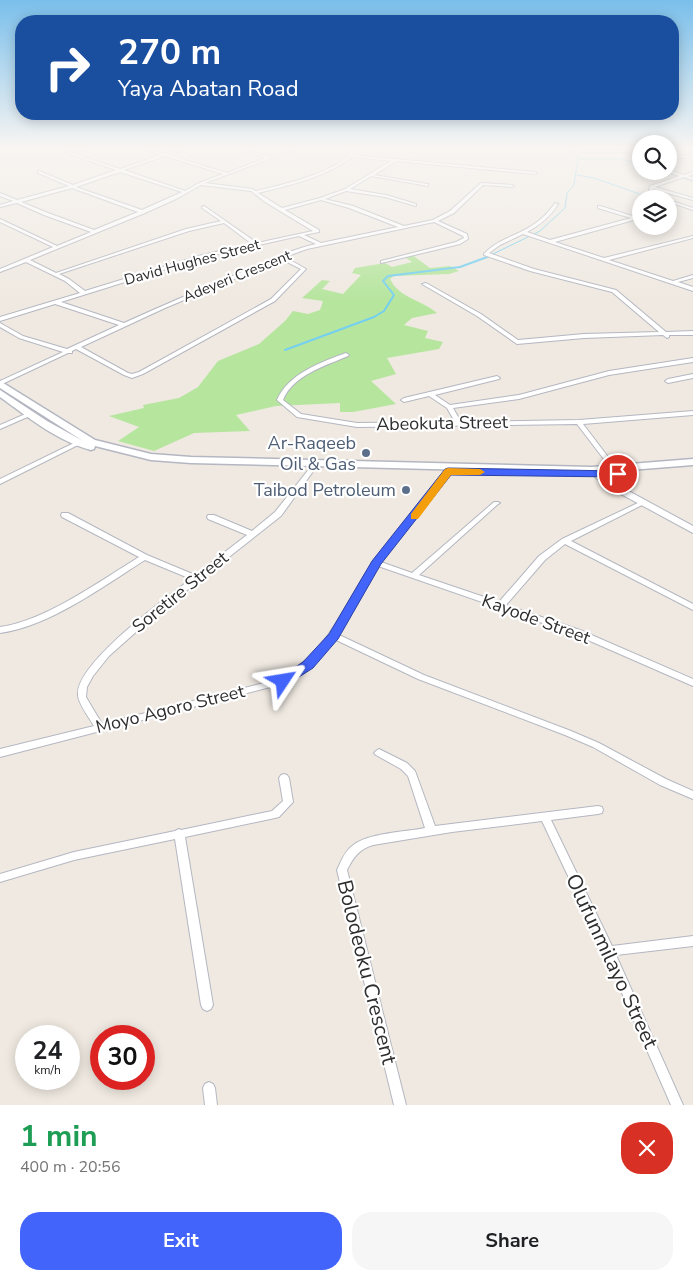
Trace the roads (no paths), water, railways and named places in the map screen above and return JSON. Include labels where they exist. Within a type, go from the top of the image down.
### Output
[{"type":"main road","points":[[0,384],[92,442],[151,457],[191,460],[594,472]]},
{"type":"main road","points":[[0,394],[78,443],[111,454],[149,462],[311,470],[448,472],[616,472],[693,466]]},
{"type":"main road","points":[[616,472],[693,462]]},
{"type":"street","points":[[8,198],[93,231]]},
{"type":"street","points":[[0,206],[34,198]]},
{"type":"street","points":[[101,198],[143,212]]},
{"type":"street","points":[[0,271],[173,198]]},
{"type":"street","name":"David Hughes Street","points":[[0,319],[204,256],[317,230],[281,210],[264,198]]},
{"type":"street","points":[[281,210],[325,198]]},
{"type":"street","points":[[391,198],[414,205]]},
{"type":"street","name":"Adeyeri Crescent","points":[[0,384],[124,325],[281,257],[321,246],[434,221],[452,212],[468,198]]},
{"type":"street","points":[[321,199],[351,207],[402,227]]},
{"type":"street","points":[[556,204],[546,217],[526,233],[485,253],[532,270],[614,291],[667,336]]},
{"type":"street","points":[[677,204],[693,209]]},
{"type":"street","points":[[204,207],[255,244]]},
{"type":"street","points":[[600,207],[632,217]]},
{"type":"street","points":[[549,242],[632,219]]},
{"type":"street","points":[[0,220],[56,247]]},
{"type":"street","points":[[384,262],[458,243],[466,238],[464,235],[434,221]]},
{"type":"street","points":[[56,274],[181,232],[224,222]]},
{"type":"street","points":[[526,233],[693,289]]},
{"type":"street","points":[[300,235],[321,246]]},
{"type":"street","points":[[606,259],[693,237]]},
{"type":"street","points":[[78,348],[126,374],[132,376],[141,373],[276,298],[304,268],[281,257]]},
{"type":"street","points":[[26,260],[56,274],[84,293]]},
{"type":"street","points":[[674,282],[693,276]]},
{"type":"street","points":[[424,284],[479,315],[517,342],[598,335],[667,336],[693,333]]},
{"type":"street","points":[[56,302],[124,325]]},
{"type":"street","points":[[0,325],[21,337],[70,352]]},
{"type":"street","name":"Abeokuta Street","points":[[346,355],[306,373],[286,387],[282,392],[280,400],[299,416],[335,423],[459,424],[579,422],[693,413]]},
{"type":"street","points":[[449,407],[519,397],[609,373],[693,360]]},
{"type":"street","points":[[668,381],[693,376]]},
{"type":"street","points":[[404,400],[497,378]]},
{"type":"street","points":[[430,394],[449,407],[459,424]]},
{"type":"street","points":[[0,427],[30,414]]},
{"type":"street","points":[[579,422],[616,472]]},
{"type":"street","points":[[0,482],[78,443]]},
{"type":"street","name":"Soretire Street","points":[[100,727],[82,696],[82,687],[106,654],[195,578],[278,514],[311,470]]},
{"type":"street","name":"Moyo Agoro Street","points":[[0,753],[283,681],[308,665],[334,636],[376,563],[448,472]]},
{"type":"street","points":[[594,472],[642,503],[688,524],[693,530]]},
{"type":"street","points":[[413,576],[496,503]]},
{"type":"street","points":[[500,605],[542,558],[566,541],[642,503]]},
{"type":"street","points":[[65,515],[144,557],[195,578]]},
{"type":"street","points":[[211,517],[252,534]]},
{"type":"street","points":[[566,541],[693,607]]},
{"type":"street","points":[[0,630],[14,629],[86,594],[144,557]]},
{"type":"street","name":"Kayode Street","points":[[376,563],[577,632],[693,683]]},
{"type":"street","points":[[334,636],[421,677],[575,736],[663,782],[693,795]]},
{"type":"street","points":[[379,753],[404,766],[412,774],[431,830]]},
{"type":"street","points":[[0,878],[74,856],[275,814],[288,802],[284,778]]},
{"type":"street","name":"Bolodeoku Crescent","points":[[400,1105],[342,870],[353,850],[364,844],[431,830],[545,818],[598,810]]},
{"type":"street","name":"Olufunmilayo Street","points":[[545,818],[610,951],[677,1105]]},
{"type":"street","points":[[179,833],[207,1004]]},
{"type":"street","points":[[610,951],[693,940]]},
{"type":"street","points":[[209,1088],[211,1105]]},
{"type":"waterway","points":[[487,257],[540,231],[565,208],[566,198]]},
{"type":"waterway","points":[[285,350],[374,317],[384,311],[394,295],[383,281],[388,276],[460,267],[490,256]]},
{"type":"place","name":"Ar-Raqeeb Oil & Gas","points":[[366,453]]},
{"type":"place","name":"Taibod Petroleum","points":[[406,490]]}]
